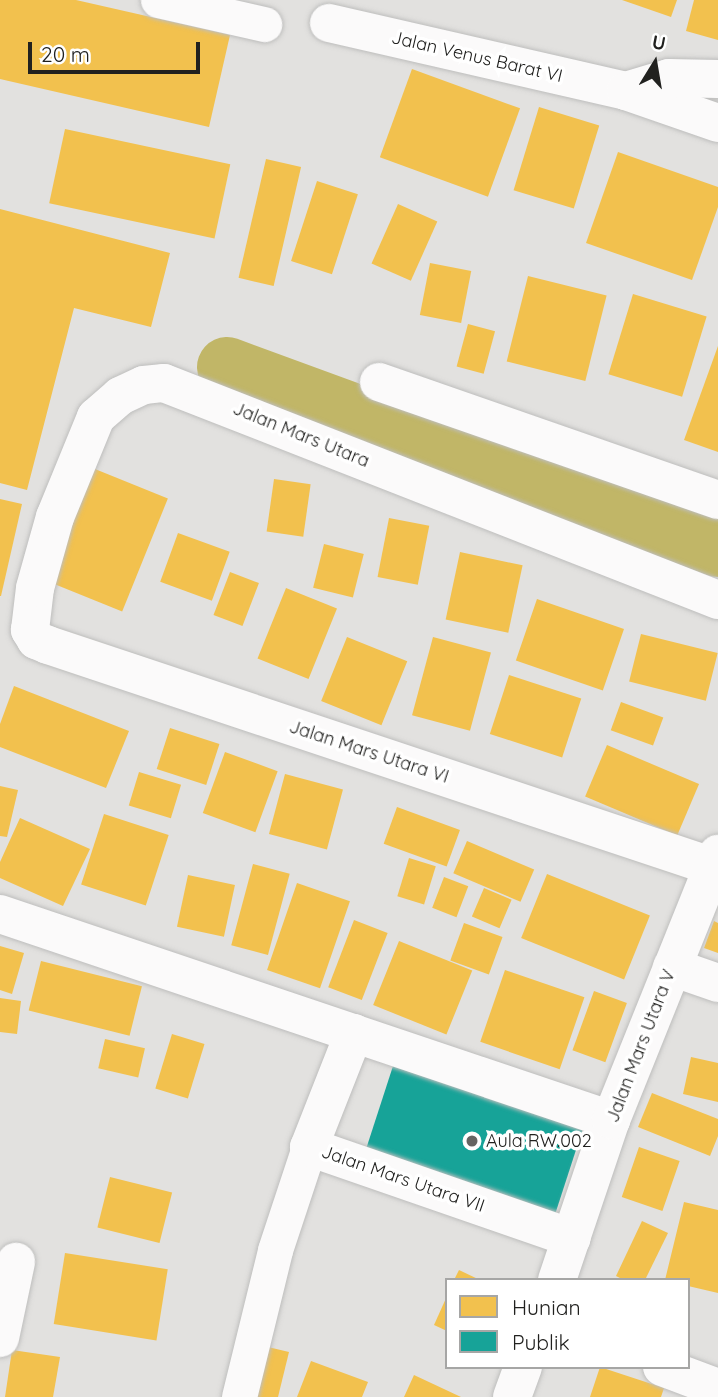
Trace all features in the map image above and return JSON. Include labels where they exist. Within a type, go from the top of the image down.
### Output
[{"type":"street","name":"Jalan Venus Barat VI","points":[[329,23],[626,91],[718,123]]},
{"type":"street","name":"Jalan Venus Barat VI","points":[[626,91],[669,78],[718,79]]},
{"type":"street","name":"Jalan Mars Utara","points":[[30,630],[35,589],[55,517],[96,417],[120,396],[144,385],[163,383],[718,600]]},
{"type":"street","points":[[379,383],[718,500]]},
{"type":"street","name":"Jalan Mars Utara VI","points":[[30,630],[36,640],[48,645],[716,861]]},
{"type":"street","name":"Jalan Mars Utara V","points":[[557,1278],[611,1120],[716,861]]},
{"type":"street","points":[[0,914],[611,1120]]},
{"type":"street","points":[[672,967],[718,983]]},
{"type":"street","name":"Jalan Mars Utara VII","points":[[354,1033],[309,1147],[572,1238]]},
{"type":"street","points":[[0,1338],[16,1262]]},
{"type":"street","points":[[512,1397],[522,1369]]},
{"type":"street","points":[[667,1369],[718,1388]]},
{"type":"lane","points":[[158,0],[264,24]]},
{"type":"lane","points":[[239,1397],[275,1250],[309,1147]]},
{"type":"building: Hunian","points":[[0,0],[76,0],[230,35],[209,127],[0,79]]},
{"type":"building: Hunian","points":[[622,0],[677,0],[671,17]]},
{"type":"building: Hunian","points":[[694,0],[718,0],[718,40],[686,31]]},
{"type":"building: Hunian","points":[[412,69],[520,108],[488,197],[380,157]]},
{"type":"building: Hunian","points":[[539,107],[599,125],[574,209],[514,190]]},
{"type":"building: Hunian","points":[[65,129],[230,164],[215,238],[49,203]]},
{"type":"building: Hunian","points":[[618,152],[718,187],[718,207],[692,280],[586,243]]},
{"type":"building: Hunian","points":[[266,159],[301,167],[274,286],[239,278]]},
{"type":"building: Hunian","points":[[317,181],[358,194],[332,274],[291,261]]},
{"type":"building: Hunian","points":[[398,204],[437,221],[411,281],[372,263]]},
{"type":"building: Hunian","points":[[0,209],[170,253],[151,327],[74,308],[27,490],[0,483]]},
{"type":"building: Hunian","points":[[430,263],[471,271],[461,323],[420,315]]},
{"type":"building: Hunian","points":[[528,276],[607,296],[585,381],[507,361]]},
{"type":"building: Hunian","points":[[633,294],[707,317],[682,397],[608,374]]},
{"type":"building: Hunian","points":[[468,324],[495,331],[484,374],[457,367]]},
{"type":"building: Hunian","points":[[718,346],[718,452],[684,440]]},
{"type":"building: Hunian","points":[[90,467],[168,498],[122,612],[44,580]]},
{"type":"building: Hunian","points":[[274,479],[311,484],[303,537],[267,531]]},
{"type":"building: Hunian","points":[[0,499],[22,504],[1,596],[0,596]]},
{"type":"building: Hunian","points":[[389,518],[429,526],[418,585],[378,577]]},
{"type":"building: Hunian","points":[[178,533],[230,552],[212,601],[160,582]]},
{"type":"building: Hunian","points":[[324,544],[364,554],[353,598],[313,588]]},
{"type":"building: Hunian","points":[[460,552],[523,565],[508,633],[446,619]]},
{"type":"building: Hunian","points":[[230,572],[259,583],[242,626],[214,615]]},
{"type":"building: Hunian","points":[[286,588],[337,609],[309,679],[258,658]]},
{"type":"building: Hunian","points":[[537,599],[624,629],[603,690],[516,660]]},
{"type":"building: Hunian","points":[[641,634],[718,653],[706,701],[629,682]]},
{"type":"building: Hunian","points":[[347,637],[407,661],[381,725],[321,701]]},
{"type":"building: Hunian","points":[[433,637],[491,653],[470,731],[412,715]]},
{"type":"building: Hunian","points":[[509,675],[581,698],[562,757],[490,734]]},
{"type":"building: Hunian","points":[[14,686],[129,731],[106,788],[0,747],[0,724]]},
{"type":"building: Hunian","points":[[621,702],[663,717],[653,746],[611,730]]},
{"type":"building: Hunian","points":[[170,728],[219,744],[206,785],[157,769]]},
{"type":"building: Hunian","points":[[607,745],[699,784],[677,836],[585,797]]},
{"type":"building: Hunian","points":[[225,752],[278,771],[255,832],[203,813]]},
{"type":"building: Hunian","points":[[139,772],[181,785],[171,818],[129,805]]},
{"type":"building: Hunian","points":[[285,774],[343,790],[327,849],[269,834]]},
{"type":"building: Hunian","points":[[0,786],[18,790],[7,837],[0,836]]},
{"type":"building: Hunian","points":[[397,807],[460,830],[447,867],[384,844]]},
{"type":"building: Hunian","points":[[104,814],[169,835],[146,905],[81,884]]},
{"type":"building: Hunian","points":[[20,818],[90,849],[63,906],[0,878],[0,862]]},
{"type":"building: Hunian","points":[[467,841],[534,870],[521,902],[453,873]]},
{"type":"building: Hunian","points":[[409,858],[436,866],[424,904],[397,896]]},
{"type":"building: Hunian","points":[[253,864],[290,874],[268,955],[231,945]]},
{"type":"building: Hunian","points":[[547,874],[650,916],[624,980],[521,938]]},
{"type":"building: Hunian","points":[[188,875],[235,885],[224,937],[177,927]]},
{"type":"building: Hunian","points":[[444,877],[468,886],[456,917],[432,908]]},
{"type":"building: Hunian","points":[[297,883],[350,901],[320,988],[267,970]]},
{"type":"building: Hunian","points":[[484,888],[512,900],[500,928],[472,917]]},
{"type":"building: Hunian","points":[[354,920],[388,933],[362,1000],[328,987]]},
{"type":"building: Hunian","points":[[714,921],[718,923],[718,953],[704,948]]},
{"type":"building: Hunian","points":[[464,923],[503,937],[489,975],[450,961]]},
{"type":"building: Hunian","points":[[399,941],[472,971],[446,1035],[373,1005]]},
{"type":"building: Hunian","points":[[0,946],[24,953],[12,994],[0,990]]},
{"type":"building: Hunian","points":[[41,961],[142,986],[130,1036],[29,1010]]},
{"type":"building: Hunian","points":[[505,970],[584,997],[560,1069],[480,1042]]},
{"type":"building: Hunian","points":[[594,991],[627,1003],[605,1062],[572,1050]]},
{"type":"building: Hunian","points":[[0,998],[21,1001],[17,1034],[0,1032]]},
{"type":"building: Hunian","points":[[172,1034],[205,1044],[188,1098],[155,1089]]},
{"type":"building: Hunian","points":[[105,1039],[145,1048],[138,1077],[98,1068]]},
{"type":"building: Hunian","points":[[691,1057],[718,1063],[718,1102],[683,1094]]},
{"type":"building: Hunian","points":[[652,1093],[718,1119],[718,1136],[710,1156],[638,1127]]},
{"type":"building: Hunian","points":[[639,1147],[680,1161],[662,1211],[622,1197]]},
{"type":"building: Hunian","points":[[110,1177],[172,1192],[160,1243],[97,1227]]},
{"type":"building: Hunian","points":[[684,1202],[718,1210],[718,1293],[690,1286],[690,1278],[665,1278]]},
{"type":"building: Hunian","points":[[642,1221],[668,1233],[646,1278],[616,1276]]},
{"type":"building: Hunian","points":[[65,1253],[168,1269],[156,1340],[54,1324]]},
{"type":"building: Hunian","points":[[459,1270],[476,1278],[455,1278]]},
{"type":"building: Hunian","points":[[445,1300],[445,1330],[434,1325]]},
{"type":"building: Hunian","points":[[268,1347],[289,1352],[278,1397],[257,1397]]},
{"type":"building: Hunian","points":[[12,1350],[60,1357],[53,1397],[5,1397]]},
{"type":"building: Hunian","points":[[311,1361],[368,1382],[362,1397],[297,1397]]},
{"type":"building: Hunian","points":[[599,1369],[664,1388],[661,1397],[590,1397]]},
{"type":"building: Hunian","points":[[414,1375],[461,1397],[404,1397]]},
{"type":"building: Publik","name":"Aula RW.002","points":[[393,1066],[583,1128],[554,1217],[364,1155]]},
{"type":"waterway","points":[[227,367],[718,547]]},
{"type":"place","name":"Aula RW.002","points":[[472,1141]]}]
